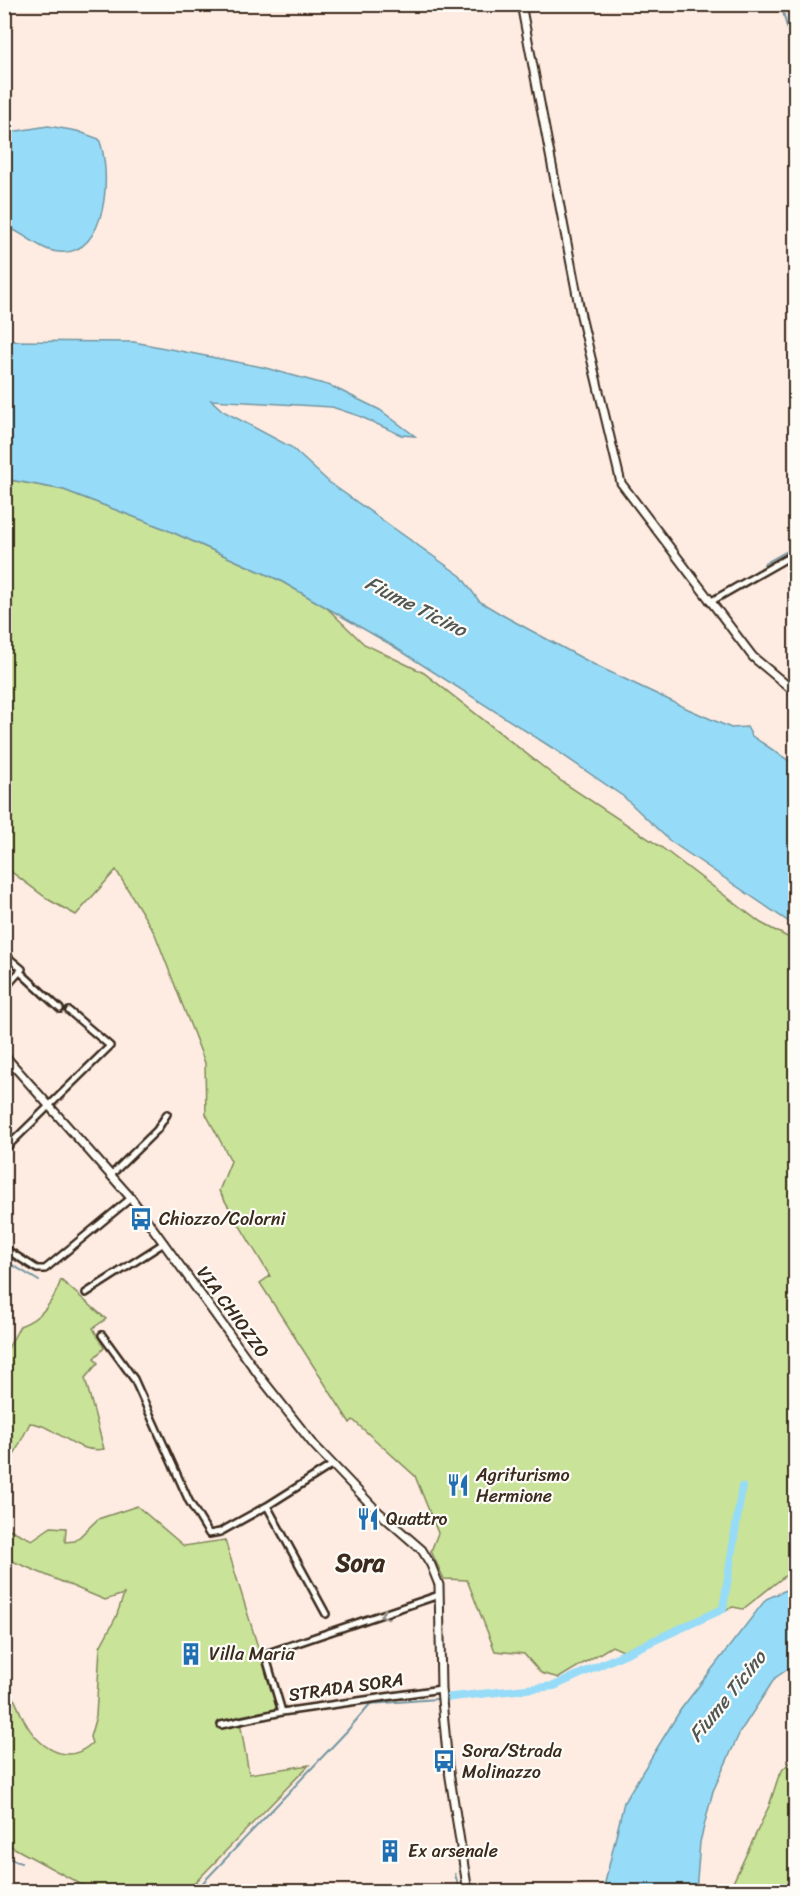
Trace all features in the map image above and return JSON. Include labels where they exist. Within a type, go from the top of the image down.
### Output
[{"type":"street","points":[[521,4],[581,316],[615,467],[630,499],[753,657],[795,693]]},
{"type":"street","points":[[710,602],[795,553]]},
{"type":"street","points":[[4,954],[22,969],[4,989]]},
{"type":"street","points":[[20,972],[60,1009]]},
{"type":"street","points":[[4,1150],[110,1046],[69,1011]]},
{"type":"street","name":"VIA CHIOZZO","points":[[4,1055],[112,1174],[261,1378],[332,1465]]},
{"type":"street","points":[[112,1174],[157,1130],[167,1114]]},
{"type":"street","points":[[4,1248],[37,1269],[45,1269],[131,1198]]},
{"type":"street","points":[[86,1293],[164,1243]]},
{"type":"street","points":[[102,1335],[134,1379],[189,1501],[209,1534],[220,1532],[267,1506],[332,1465],[375,1509],[422,1550],[435,1575],[439,1595],[441,1689],[448,1765],[468,1892]]},
{"type":"street","points":[[267,1506],[326,1614]]},
{"type":"street","name":"STRADA SORA","points":[[439,1595],[265,1654],[282,1712],[441,1689]]},
{"type":"street","points":[[221,1725],[282,1712]]},
{"type":"green space","points":[[4,479],[64,490],[163,528],[279,580],[326,607],[364,644],[424,673],[561,781],[661,847],[761,923],[795,941],[795,1568],[743,1609],[733,1607],[623,1651],[612,1646],[559,1678],[541,1673],[524,1654],[495,1651],[467,1580],[444,1579],[431,1551],[438,1533],[415,1476],[353,1420],[350,1423],[260,1283],[270,1276],[219,1191],[231,1161],[206,1114],[205,1063],[155,934],[116,870],[76,915],[49,900],[5,867]]},
{"type":"green space","points":[[61,1280],[106,1319],[93,1328],[104,1348],[94,1358],[98,1363],[85,1378],[104,1449],[84,1448],[49,1429],[30,1423],[5,1473],[5,1354],[20,1326],[35,1319],[46,1308]]},
{"type":"green space","points":[[137,1506],[184,1546],[225,1540],[277,1709],[239,1716],[249,1774],[309,1765],[187,1891],[93,1891],[5,1843],[4,1686],[13,1697],[29,1728],[44,1745],[62,1753],[72,1754],[92,1743],[90,1737],[96,1716],[100,1647],[116,1617],[124,1594],[105,1600],[5,1558],[5,1527],[32,1540],[51,1527],[66,1528],[65,1542],[75,1541],[98,1519]]},
{"type":"green space","points":[[795,1758],[795,1891],[729,1891],[769,1806],[778,1778],[783,1769]]},
{"type":"water","points":[[48,126],[77,131],[99,139],[103,153],[105,190],[97,227],[88,241],[75,250],[52,251],[5,226],[5,133]]},
{"type":"water","name":"Fiume Ticino","points":[[5,341],[134,342],[262,367],[331,386],[380,410],[415,436],[401,435],[359,416],[332,407],[211,400],[223,411],[291,447],[330,483],[461,576],[479,601],[593,664],[688,709],[731,728],[747,727],[752,736],[795,765],[795,926],[670,841],[624,797],[554,749],[393,646],[279,580],[163,528],[64,490],[5,479]]},
{"type":"water","name":"Fiume Ticino","points":[[795,1586],[795,1664],[775,1678],[740,1732],[713,1791],[700,1842],[696,1891],[603,1891],[624,1802],[681,1709],[766,1599]]},
{"type":"waterway","points":[[781,4],[796,62]]},
{"type":"waterway","points":[[764,564],[796,546]]},
{"type":"waterway","points":[[4,1260],[39,1281]]},
{"type":"waterway","points":[[443,1698],[554,1686],[723,1609],[742,1487]]},
{"type":"waterway","points":[[194,1892],[370,1704],[437,1699]]},
{"type":"waterway","points":[[4,1856],[21,1863]]},
{"type":"waterway","points":[[455,1874],[460,1892]]},
{"type":"waterway","points":[[473,1884],[476,1892]]},
{"type":"place","name":"Chiozzo/Colorni","points":[[141,1219]]},
{"type":"place","name":"Agriturismo Hermione","points":[[458,1485]]},
{"type":"place","name":"Quattro","points":[[368,1519]]},
{"type":"place","name":"Villa Maria","points":[[191,1654]]},
{"type":"place","name":"Sora/Strada Molinazzo","points":[[444,1761]]},
{"type":"place","name":"Ex arsenale","points":[[390,1851]]},
{"type":"district","name":"Sora","points":[[360,1563]]}]
